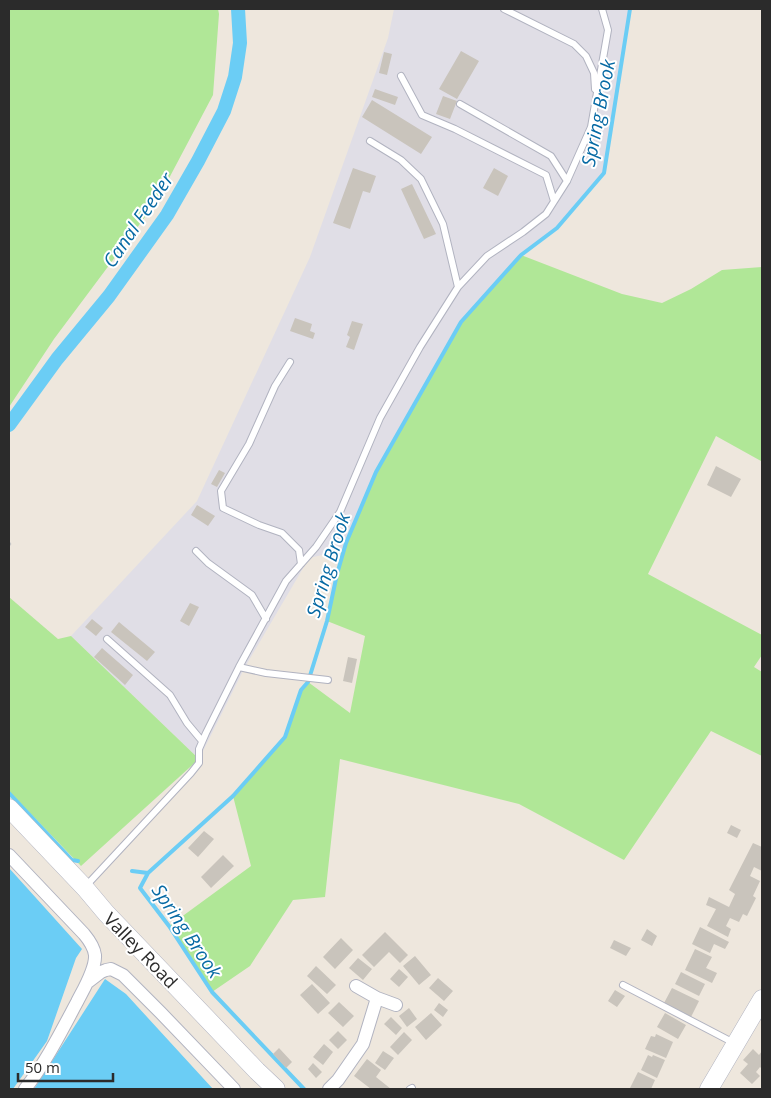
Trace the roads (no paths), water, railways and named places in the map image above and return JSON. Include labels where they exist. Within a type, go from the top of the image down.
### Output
[{"type":"street","name":"Valley Road","points":[[9,808],[111,918],[276,1089]]},
{"type":"street","points":[[9,855],[84,934],[92,946],[95,955],[86,984],[38,1073],[25,1089]]},
{"type":"street","points":[[86,984],[106,970],[120,973],[234,1089]]},
{"type":"street","points":[[356,986],[377,998],[396,1005]]},
{"type":"street","points":[[329,1089],[338,1080],[363,1044],[377,998]]},
{"type":"street","points":[[709,1089],[762,999]]},
{"type":"lane","points":[[504,9],[574,44],[586,56],[594,73],[596,100]]},
{"type":"lane","points":[[85,888],[199,764],[199,749],[202,741],[239,667],[286,581],[316,547],[340,512],[380,418],[458,287],[487,256],[546,214],[567,181],[591,127],[608,30],[602,9]]},
{"type":"lane","points":[[401,76],[422,115],[455,129],[546,175],[554,201]]},
{"type":"lane","points":[[460,104],[551,156],[567,181]]},
{"type":"lane","points":[[370,141],[401,160],[421,179],[442,224],[458,287]]},
{"type":"lane","points":[[290,362],[276,386],[248,444],[221,491],[223,508],[259,525],[282,533],[299,550],[301,564]]},
{"type":"lane","points":[[196,551],[252,595],[266,619]]},
{"type":"lane","points":[[107,639],[170,695],[187,723],[202,741]]},
{"type":"lane","points":[[239,667],[266,673],[328,680]]},
{"type":"lane","points":[[622,985],[736,1043]]},
{"type":"water","points":[[9,868],[82,949],[76,958],[47,1041],[13,1089],[9,1089]]},
{"type":"water","points":[[105,979],[126,994],[213,1089],[34,1089]]},
{"type":"waterway","name":"Canal Feeder","points":[[9,425],[57,359],[109,296],[167,215],[198,161],[224,111],[235,77],[240,43],[238,9]]},
{"type":"waterway","name":"Spring Brook","points":[[304,1089],[212,992],[169,926],[140,888],[148,873],[233,796],[285,737],[301,690],[308,682],[327,621],[346,543],[376,472],[461,322],[521,255],[557,228],[604,173],[630,9]]},
{"type":"waterway","points":[[9,793],[72,860],[78,861]]},
{"type":"waterway","points":[[132,871],[148,873]]}]
